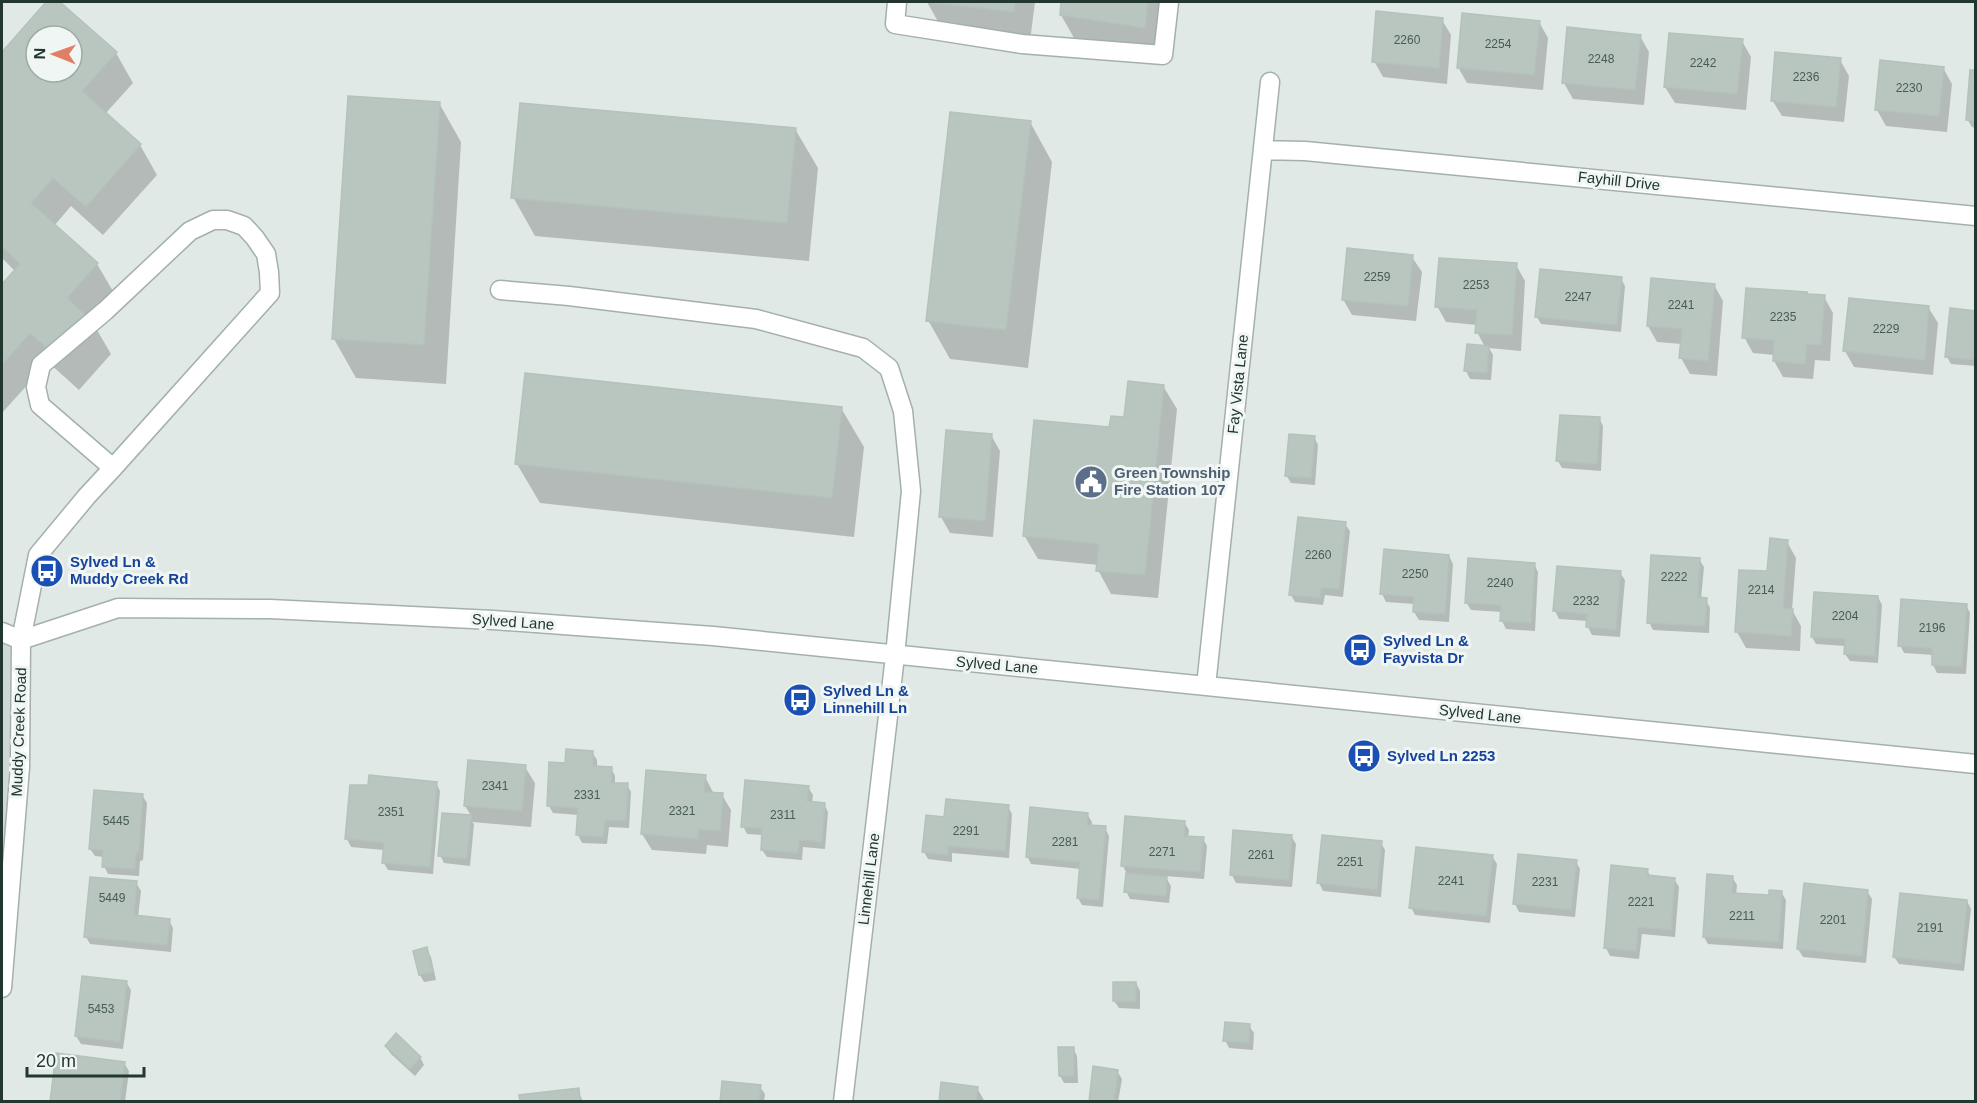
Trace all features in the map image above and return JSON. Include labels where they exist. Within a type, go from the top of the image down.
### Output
[{"type":"street","points":[[897,2],[895,24],[1022,44],[1163,56],[1169,2]]},
{"type":"street","name":"Fay Vista Lane","points":[[1206,686],[1270,81]]},
{"type":"street","name":"Fayhill Drive","points":[[1263,150],[1317,152],[1976,216]]},
{"type":"street","name":"Muddy Creek Road","points":[[2,988],[20,767],[21,640],[38,555],[87,496],[113,468],[270,292],[266,254],[244,226],[227,220],[213,220],[190,231],[105,311],[41,365],[36,387],[40,405],[113,468]]},
{"type":"street","name":"Linnehill Lane","points":[[500,291],[569,296],[756,319],[863,348],[889,368],[903,411],[911,491],[895,656],[843,1101]]},
{"type":"street","name":"Sylved Lane","points":[[21,640],[118,608],[270,609],[493,620],[713,636],[1976,764]]},
{"type":"street","points":[[2,632],[21,640]]},
{"type":"shaded area","points":[[2,632],[21,640],[2,988]]},
{"type":"building","points":[[46,2],[60,2],[117,52],[82,91],[141,144],[86,207],[53,178],[31,203],[98,263],[67,298],[95,324],[62,361],[30,333],[2,365],[2,284],[20,264],[2,246],[2,52],[24,27],[24,84],[84,84],[84,24],[27,24]]},
{"type":"building","points":[[926,2],[1015,2],[1014,12]]},
{"type":"building","points":[[1061,2],[1148,2],[1145,28],[1060,15]]},
{"type":"building","points":[[1376,11],[1443,18],[1439,68],[1372,62]]},
{"type":"building","points":[[1462,13],[1540,21],[1534,75],[1457,68]]},
{"type":"building","points":[[1567,27],[1641,35],[1635,90],[1562,83]]},
{"type":"building","points":[[1669,33],[1743,39],[1737,94],[1664,87]]},
{"type":"building","points":[[1775,52],[1841,58],[1836,107],[1771,101]]},
{"type":"building","points":[[1880,60],[1944,67],[1939,116],[1875,110]]},
{"type":"building","points":[[1970,70],[1976,70],[1976,121],[1966,120]]},
{"type":"building","points":[[348,96],[440,102],[424,345],[332,339]]},
{"type":"building","points":[[520,103],[796,128],[787,223],[511,198]]},
{"type":"building","points":[[950,112],[1031,121],[1006,330],[926,321]]},
{"type":"building","points":[[1347,248],[1413,255],[1408,306],[1342,300]]},
{"type":"building","points":[[1439,258],[1517,263],[1512,335],[1475,333],[1477,310],[1435,307]]},
{"type":"building","points":[[1540,269],[1622,277],[1617,325],[1535,317]]},
{"type":"building","points":[[1651,278],[1715,284],[1708,361],[1679,358],[1682,329],[1647,326]]},
{"type":"building","points":[[1746,288],[1825,295],[1821,345],[1807,344],[1805,364],[1773,361],[1774,340],[1742,338]]},
{"type":"building","points":[[1849,298],[1929,306],[1925,360],[1843,351]]},
{"type":"building","points":[[1950,308],[1976,311],[1976,360],[1945,357]]},
{"type":"building","points":[[1467,344],[1489,346],[1487,373],[1464,371]]},
{"type":"building","points":[[525,373],[842,407],[832,498],[515,464]]},
{"type":"building","name":"Green Township Fire Station 107","points":[[1128,381],[1164,385],[1145,575],[1096,571],[1099,544],[1023,536],[1034,420],[1109,427],[1111,416],[1124,417]]},
{"type":"building","points":[[1560,415],[1600,417],[1597,464],[1556,461]]},
{"type":"building","points":[[946,430],[992,434],[985,521],[939,517]]},
{"type":"building","points":[[1289,434],[1315,436],[1311,478],[1285,476]]},
{"type":"building","points":[[1298,517],[1346,522],[1339,589],[1321,588],[1320,598],[1289,595]]},
{"type":"building","points":[[1770,538],[1788,540],[1783,608],[1793,609],[1791,636],[1735,632],[1739,570],[1767,571]]},
{"type":"building","points":[[1384,549],[1449,555],[1445,614],[1413,612],[1414,597],[1380,594]]},
{"type":"building","points":[[1651,555],[1700,558],[1698,597],[1707,598],[1705,626],[1647,623]]},
{"type":"building","points":[[1468,558],[1535,563],[1531,623],[1500,621],[1501,605],[1465,603]]},
{"type":"building","points":[[1557,566],[1621,571],[1616,630],[1586,627],[1587,614],[1553,611]]},
{"type":"building","points":[[1814,592],[1878,596],[1875,656],[1844,654],[1845,639],[1811,637]]},
{"type":"building","points":[[1901,599],[1967,604],[1962,667],[1932,665],[1932,648],[1898,646]]},
{"type":"building","points":[[566,749],[593,751],[593,766],[612,767],[611,783],[628,783],[626,821],[605,820],[603,837],[576,835],[578,808],[547,806],[549,762],[565,763]]},
{"type":"building","points":[[468,760],[526,765],[522,811],[464,806]]},
{"type":"building","points":[[646,770],[706,775],[704,792],[723,793],[720,831],[698,829],[698,839],[641,834]]},
{"type":"building","points":[[369,775],[437,782],[430,867],[382,863],[384,843],[345,839],[350,785],[368,785]]},
{"type":"building","points":[[745,780],[809,786],[807,801],[825,803],[822,842],[799,840],[798,853],[761,850],[762,828],[741,827]]},
{"type":"building","points":[[94,790],[143,794],[139,853],[136,853],[135,869],[102,867],[103,850],[89,849]]},
{"type":"building","points":[[946,799],[1009,805],[1005,851],[948,846],[948,855],[922,852],[926,815],[944,817]]},
{"type":"building","points":[[1030,807],[1088,813],[1087,825],[1106,826],[1099,900],[1077,898],[1080,862],[1026,857]]},
{"type":"building","points":[[442,813],[471,815],[467,859],[438,856]]},
{"type":"building","points":[[1125,816],[1185,821],[1184,836],[1204,837],[1200,872],[1121,866]]},
{"type":"building","points":[[1233,830],[1292,835],[1289,880],[1230,875]]},
{"type":"building","points":[[1322,835],[1382,841],[1377,890],[1317,883]]},
{"type":"building","points":[[1416,847],[1493,855],[1486,916],[1409,908]]},
{"type":"building","points":[[1518,854],[1577,860],[1571,910],[1513,904]]},
{"type":"building","points":[[1611,865],[1648,869],[1647,875],[1675,878],[1671,930],[1638,927],[1636,951],[1604,948]]},
{"type":"building","points":[[1126,873],[1167,877],[1166,896],[1124,892]]},
{"type":"building","points":[[1707,874],[1733,876],[1732,893],[1769,895],[1769,890],[1782,891],[1779,942],[1703,937]]},
{"type":"building","points":[[90,877],[137,881],[134,915],[170,919],[167,945],[84,937]]},
{"type":"building","points":[[1804,883],[1868,890],[1862,956],[1797,949]]},
{"type":"building","points":[[1900,893],[1967,900],[1961,964],[1893,957]]},
{"type":"building","points":[[427,947],[433,972],[419,975],[413,951]]},
{"type":"building","points":[[82,976],[127,981],[120,1042],[75,1036]]},
{"type":"building","points":[[1113,982],[1136,982],[1136,1002],[1113,1001]]},
{"type":"building","points":[[1225,1022],[1250,1024],[1249,1043],[1223,1041]]},
{"type":"building","points":[[396,1033],[421,1057],[410,1069],[385,1046]]},
{"type":"building","points":[[1058,1047],[1074,1047],[1074,1076],[1059,1076]]},
{"type":"building","points":[[56,1053],[125,1062],[120,1102],[50,1102]]},
{"type":"building","points":[[1093,1066],[1118,1070],[1114,1102],[1089,1102]]},
{"type":"building","points":[[722,1081],[761,1085],[759,1102],[720,1102]]},
{"type":"building","points":[[941,1082],[978,1087],[976,1102],[939,1102]]},
{"type":"building","points":[[579,1088],[580,1102],[520,1102],[519,1095]]},
{"type":"place","name":"Green Township Fire Station 107","points":[[1091,482]]},
{"type":"place","name":"Sylved Ln & Muddy Creek Rd","points":[[47,571]]},
{"type":"place","name":"Sylved Ln & Fayvista Dr","points":[[1360,650]]},
{"type":"place","name":"Sylved Ln & Linnehill Ln","points":[[800,700]]},
{"type":"place","name":"Sylved Ln 2253","points":[[1364,756]]}]
